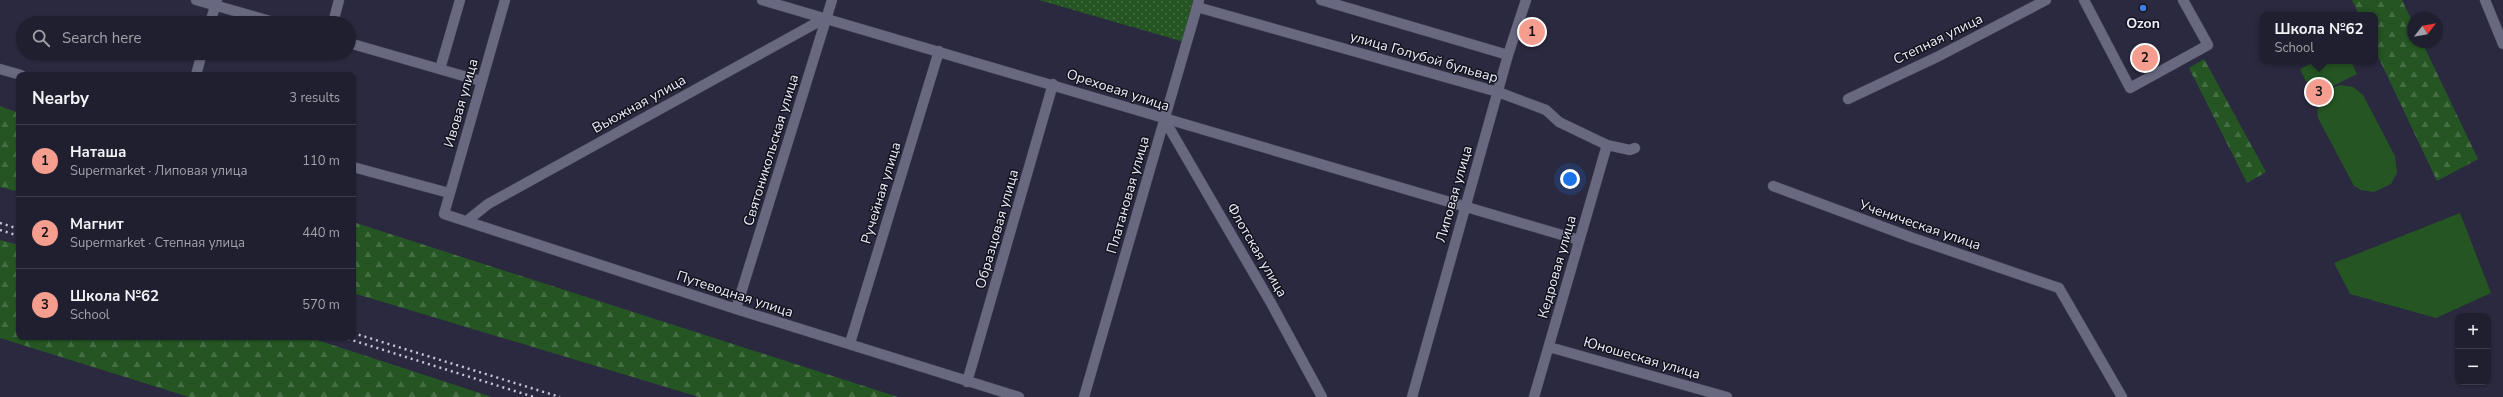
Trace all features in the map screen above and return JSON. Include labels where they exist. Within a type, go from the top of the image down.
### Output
[{"type":"street","points":[[196,0],[216,3],[256,16]]},
{"type":"street","points":[[335,16],[339,0]]},
{"type":"street","name":"Ивовая улица","points":[[440,70],[460,0]]},
{"type":"street","name":"Ивовая улица","points":[[444,214],[481,81],[506,0]]},
{"type":"street","name":"Ореховая улица","points":[[762,0],[1053,84],[1164,119],[1466,205],[1579,240]]},
{"type":"street","name":"Святоникольская улица","points":[[736,309],[832,0]]},
{"type":"street","points":[[1321,0],[1508,56]]},
{"type":"street","name":"Липовая улица","points":[[1412,397],[1508,56],[1526,0]]},
{"type":"street","points":[[2084,0],[2130,88],[2208,45],[2183,0]]},
{"type":"street","points":[[2485,0],[2503,44]]},
{"type":"street","name":"Степная улица","points":[[1848,99],[1937,57],[2041,1]]},
{"type":"street","points":[[212,16],[216,3]]},
{"type":"street","name":"улица Голубой бульвар","points":[[1198,4],[1498,92],[1546,110],[1560,122],[1607,145],[1630,150],[1635,148]]},
{"type":"street","name":"Платановая улица","points":[[1084,397],[1198,4]]},
{"type":"street","name":"Вьюжная улица","points":[[468,220],[494,201],[827,18]]},
{"type":"street","points":[[356,46],[481,81]]},
{"type":"street","name":"Ручейная улица","points":[[850,343],[939,51]]},
{"type":"street","points":[[197,72],[200,60]]},
{"type":"street","points":[[0,69],[16,74]]},
{"type":"street","name":"Образцовая улица","points":[[967,382],[1053,84]]},
{"type":"street","name":"Флотская улица","points":[[1164,119],[1271,303],[1322,397]]},
{"type":"street","name":"Кедровая улица","points":[[1534,397],[1550,347],[1607,145]]},
{"type":"street","points":[[356,168],[449,194]]},
{"type":"street","name":"Ученическая улица","points":[[1773,186],[1914,238],[2059,288],[2122,397]]},
{"type":"street","name":"Путеводная улица","points":[[444,214],[468,220],[736,309],[850,343],[967,382],[1019,397]]},
{"type":"street","name":"Юношеская улица","points":[[1550,347],[1727,397]]},
{"type":"green space","points":[[1039,0],[1196,0],[1184,42]]},
{"type":"green space","points":[[2352,0],[2402,0],[2408,12],[2407,48],[2425,48],[2478,159],[2437,181],[2378,56],[2378,12],[2358,12]]},
{"type":"green space","points":[[2204,59],[2266,172],[2247,183],[2189,68]]},
{"type":"green space","points":[[2310,64],[2352,64],[2357,74],[2313,96],[2300,69]]},
{"type":"green space","points":[[2341,85],[2353,87],[2363,95],[2395,156],[2397,173],[2391,184],[2374,192],[2361,190],[2354,186],[2318,118],[2318,106],[2322,97],[2330,89]]},
{"type":"green space","points":[[0,106],[16,112],[16,191],[0,187]]},
{"type":"green space","points":[[2460,213],[2491,293],[2436,318],[2350,294],[2334,263]]},
{"type":"green space","points":[[356,223],[898,397],[699,397],[356,294]]},
{"type":"green space","points":[[0,240],[16,244],[16,340],[317,340],[492,397],[189,397],[0,338]]},
{"type":"railway","points":[[0,223],[16,228]]},
{"type":"railway","points":[[0,230],[16,235]]},
{"type":"railway","points":[[356,334],[560,397]]},
{"type":"railway","points":[[352,340],[534,397]]},
{"type":"place","name":"Ozon","points":[[2143,8]]},
{"type":"place","name":"Наташа","points":[[1532,32]]},
{"type":"place","name":"Магнит","points":[[2145,58]]},
{"type":"place","name":"Школа №62","points":[[2319,92]]}]
